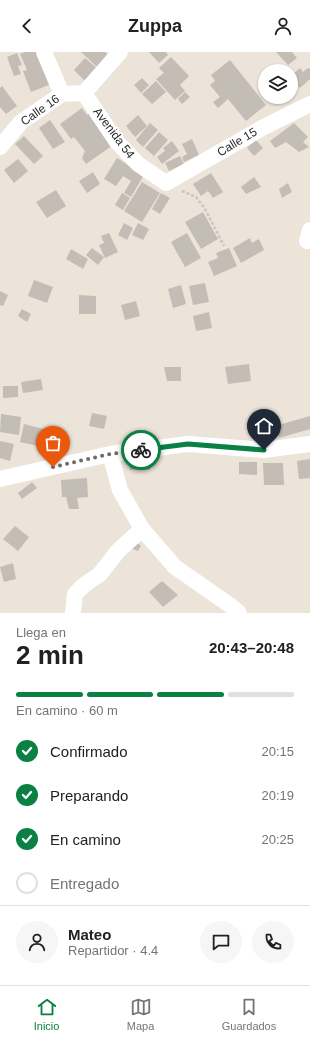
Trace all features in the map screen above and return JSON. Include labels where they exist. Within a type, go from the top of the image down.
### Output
[{"type":"street","points":[[44,52],[62,94]]},
{"type":"street","points":[[84,93],[120,52]]},
{"type":"street","name":"Calle 16","points":[[0,148],[20,122],[62,94],[84,93]]},
{"type":"street","name":"Avenida 54","points":[[84,93],[117,142],[138,164],[166,184]]},
{"type":"street","name":"Calle 15","points":[[166,184],[262,128],[310,104]]},
{"type":"street","points":[[0,479],[110,454],[188,444],[264,450],[310,444]]},
{"type":"street","points":[[110,454],[120,490],[142,529],[175,566],[231,606],[238,613]]},
{"type":"street","points":[[73,613],[75,594],[84,585],[100,574],[118,551],[142,529]]},
{"type":"path","points":[[166,184],[196,197],[204,207],[224,246]]},
{"type":"building","points":[[25,52],[36,52],[49,85],[31,92],[23,71],[27,70],[20,54]]},
{"type":"building","points":[[81,52],[105,52],[109,56],[98,68]]},
{"type":"building","points":[[149,52],[166,52],[168,55],[159,63]]},
{"type":"building","points":[[276,52],[292,52],[297,58],[287,64]]},
{"type":"building","points":[[17,53],[22,65],[18,66],[21,74],[14,76],[7,57]]},
{"type":"building","points":[[171,57],[189,76],[180,85],[185,91],[175,100],[156,79],[164,73],[159,68]]},
{"type":"building","points":[[85,58],[98,69],[86,82],[74,70]]},
{"type":"building","points":[[230,60],[258,95],[258,104],[266,105],[246,121],[228,99],[218,108],[213,102],[220,97],[210,85],[215,81],[211,75]]},
{"type":"building","points":[[300,68],[303,72],[308,68],[310,69],[310,79],[300,88],[298,86],[298,70]]},
{"type":"building","points":[[142,78],[149,85],[141,93],[134,85]]},
{"type":"building","points":[[156,81],[166,92],[152,104],[142,94]]},
{"type":"building","points":[[2,86],[17,106],[6,114],[0,107],[0,88]]},
{"type":"building","points":[[185,92],[190,97],[182,104],[178,99]]},
{"type":"building","points":[[82,108],[87,115],[93,110],[116,143],[86,164],[82,158],[85,151],[74,137],[71,139],[60,124]]},
{"type":"building","points":[[138,115],[147,126],[135,137],[126,126]]},
{"type":"building","points":[[50,120],[65,142],[53,149],[39,128]]},
{"type":"building","points":[[150,123],[158,130],[143,147],[136,140]]},
{"type":"building","points":[[294,123],[308,137],[303,142],[309,147],[299,152],[286,142],[275,148],[270,141]]},
{"type":"building","points":[[159,132],[168,140],[154,156],[145,148]]},
{"type":"building","points":[[24,136],[43,156],[34,164],[15,144]]},
{"type":"building","points":[[192,139],[199,155],[184,162],[182,157],[187,154],[182,144]]},
{"type":"building","points":[[256,140],[263,148],[254,156],[247,148]]},
{"type":"building","points":[[172,141],[179,151],[162,164],[157,157],[165,151],[163,148]]},
{"type":"building","points":[[180,156],[184,164],[169,171],[165,163]]},
{"type":"building","points":[[117,158],[144,175],[131,197],[124,193],[131,181],[123,176],[116,186],[104,179]]},
{"type":"building","points":[[18,159],[28,171],[14,183],[4,170]]},
{"type":"building","points":[[93,172],[100,184],[87,193],[79,181]]},
{"type":"building","points":[[211,173],[223,192],[213,198],[208,191],[201,196],[193,184]]},
{"type":"building","points":[[254,177],[261,187],[246,194],[241,187]]},
{"type":"building","points":[[142,182],[160,193],[142,222],[124,211]]},
{"type":"building","points":[[288,183],[292,192],[282,198],[279,189]]},
{"type":"building","points":[[56,190],[66,206],[47,218],[36,202]]},
{"type":"building","points":[[122,193],[130,198],[123,210],[115,205]]},
{"type":"building","points":[[161,193],[170,198],[160,214],[152,209]]},
{"type":"building","points":[[203,212],[218,239],[201,249],[185,222]]},
{"type":"building","points":[[124,223],[133,228],[127,240],[118,235]]},
{"type":"building","points":[[138,223],[149,229],[143,240],[132,235]]},
{"type":"building","points":[[109,233],[118,252],[105,258],[99,245],[104,243],[101,236]]},
{"type":"building","points":[[187,233],[201,258],[185,267],[171,242]]},
{"type":"building","points":[[250,238],[252,243],[259,239],[264,250],[241,263],[233,248]]},
{"type":"building","points":[[92,248],[104,257],[98,265],[86,255]]},
{"type":"building","points":[[229,248],[237,266],[214,276],[208,262],[218,258],[216,253]]},
{"type":"building","points":[[71,249],[88,259],[83,269],[66,259]]},
{"type":"building","points":[[34,280],[53,287],[47,303],[28,296]]},
{"type":"building","points":[[205,283],[209,302],[193,305],[189,286]]},
{"type":"building","points":[[181,285],[186,304],[173,308],[168,289]]},
{"type":"building","points":[[0,291],[8,295],[3,306],[0,305]]},
{"type":"building","points":[[79,295],[96,296],[96,314],[79,314]]},
{"type":"building","points":[[136,301],[140,316],[125,320],[121,305]]},
{"type":"building","points":[[22,309],[31,314],[27,322],[18,316]]},
{"type":"building","points":[[209,312],[212,328],[196,331],[193,316]]},
{"type":"building","points":[[249,364],[251,381],[228,384],[225,367]]},
{"type":"building","points":[[164,367],[181,367],[181,381],[167,381]]},
{"type":"building","points":[[41,379],[43,390],[23,393],[21,382]]},
{"type":"building","points":[[3,386],[18,386],[18,397],[3,398]]},
{"type":"building","points":[[92,413],[107,416],[104,429],[89,426]]},
{"type":"building","points":[[1,414],[21,417],[19,435],[0,432]]},
{"type":"building","points":[[310,416],[310,429],[279,438],[275,426]]},
{"type":"building","points":[[24,424],[47,430],[43,447],[20,442]]},
{"type":"building","points":[[0,441],[14,444],[10,461],[0,458]]},
{"type":"building","points":[[140,457],[138,469],[130,470],[128,459]]},
{"type":"building","points":[[143,458],[152,459],[150,470],[141,469]]},
{"type":"building","points":[[310,459],[310,478],[299,479],[297,461]]},
{"type":"building","points":[[239,462],[257,462],[257,475],[239,474]]},
{"type":"building","points":[[263,463],[283,463],[284,485],[264,485]]},
{"type":"building","points":[[87,478],[88,497],[77,498],[79,509],[69,509],[66,497],[62,497],[61,480]]},
{"type":"building","points":[[32,482],[37,488],[22,499],[18,493]]},
{"type":"building","points":[[15,526],[29,537],[18,551],[3,539]]},
{"type":"building","points":[[135,541],[141,546],[138,551],[130,548]]},
{"type":"building","points":[[13,563],[16,579],[4,582],[0,567]]},
{"type":"building","points":[[162,581],[178,595],[163,607],[149,592]]},
{"type":"way so far","points":[[53,467],[110,454],[141,450]]},
{"type":"route","points":[[141,450],[188,444],[264,450]]}]
